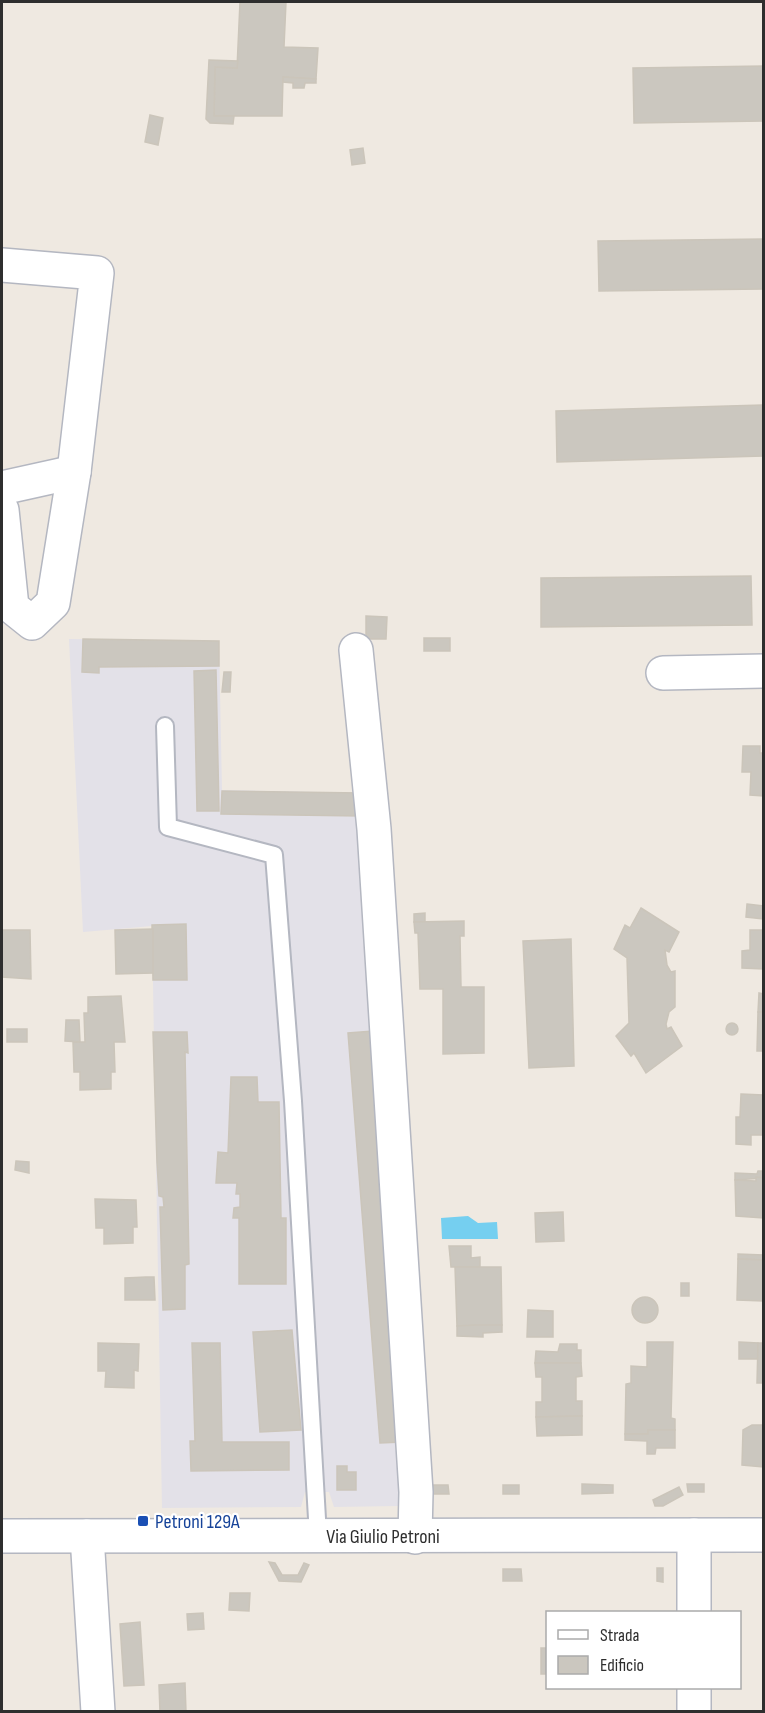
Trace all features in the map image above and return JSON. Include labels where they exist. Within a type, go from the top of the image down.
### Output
[{"type":"street","points":[[2,265],[97,273],[74,472],[53,603],[32,623],[12,607],[2,510]]},
{"type":"street","points":[[2,488],[74,472]]},
{"type":"street","points":[[356,650],[374,829],[416,1492],[414,1537]]},
{"type":"street","points":[[663,673],[764,670]]},
{"type":"street","points":[[694,1535],[694,1611]]},
{"type":"street","name":"Via Giulio Petroni","points":[[2,1536],[764,1535]]},
{"type":"street","points":[[87,1536],[98,1712]]},
{"type":"street","points":[[694,1689],[694,1712]]},
{"type":"lane","points":[[165,726],[168,827],[274,855],[293,1101],[318,1536]]},
{"type":"shaded area","points":[[69,639],[219,641],[222,790],[361,793],[407,1495],[398,1506],[334,1507],[329,1492],[305,1492],[301,1507],[162,1508],[152,926],[83,932]]},
{"type":"water","points":[[468,1216],[478,1223],[497,1222],[498,1239],[442,1239],[441,1218]]},
{"type":"building","points":[[240,2],[286,2],[284,47],[318,48],[316,79],[283,77],[282,116],[214,116],[215,67],[237,68]]},
{"type":"building","points":[[209,60],[238,61],[237,68],[215,67],[214,116],[234,116],[233,124],[210,123],[206,119]]},
{"type":"building","points":[[764,66],[764,121],[634,123],[633,68]]},
{"type":"building","points":[[283,77],[316,79],[316,83],[305,83],[304,88],[293,88],[293,83],[283,82]]},
{"type":"building","points":[[150,115],[163,118],[158,145],[145,142]]},
{"type":"building","points":[[363,148],[365,163],[352,165],[350,150]]},
{"type":"building","points":[[764,239],[764,289],[599,291],[598,241]]},
{"type":"building","points":[[762,405],[763,456],[557,462],[556,411]]},
{"type":"building","points":[[751,576],[752,625],[541,627],[541,578]]},
{"type":"building","points":[[366,616],[387,617],[386,639],[366,639]]},
{"type":"building","points":[[424,638],[450,638],[450,651],[424,651]]},
{"type":"building","points":[[83,639],[219,641],[219,666],[99,667],[99,673],[82,672]]},
{"type":"building","points":[[216,670],[219,811],[197,811],[194,671]]},
{"type":"building","points":[[224,672],[231,672],[230,692],[222,692]]},
{"type":"building","points":[[743,746],[760,746],[760,753],[764,753],[764,796],[750,795],[751,772],[742,772]]},
{"type":"building","points":[[222,791],[361,793],[361,816],[221,814]]},
{"type":"building","points":[[747,904],[764,906],[763,919],[746,917]]},
{"type":"building","points":[[641,908],[679,932],[669,952],[665,950],[667,965],[671,972],[675,971],[675,1007],[669,1012],[666,1024],[667,1029],[671,1027],[682,1046],[646,1073],[634,1053],[631,1056],[616,1036],[629,1023],[627,958],[614,949],[625,925],[630,928]]},
{"type":"building","points":[[425,913],[425,922],[414,922],[414,914]]},
{"type":"building","points":[[464,921],[464,936],[460,936],[461,987],[484,987],[484,1053],[443,1054],[443,989],[420,989],[418,933],[415,933],[414,922]]},
{"type":"building","points":[[186,924],[187,980],[153,980],[152,925]]},
{"type":"building","points":[[153,929],[153,973],[116,974],[115,930]]},
{"type":"building","points":[[2,930],[30,930],[31,979],[2,977]]},
{"type":"building","points":[[750,930],[764,930],[764,969],[742,968],[742,951],[750,950]]},
{"type":"building","points":[[571,939],[574,1066],[529,1068],[523,941]]},
{"type":"building","points":[[759,993],[764,994],[764,1012],[758,1012]]},
{"type":"building","points":[[121,996],[125,1042],[114,1042],[115,1072],[111,1072],[111,1089],[80,1090],[80,1072],[74,1072],[73,1042],[85,1042],[84,1013],[88,1013],[88,997]]},
{"type":"building","points":[[758,1012],[764,1012],[764,1051],[757,1051]]},
{"type":"building","points":[[66,1020],[79,1020],[80,1042],[65,1041]]},
{"type":"building","points":[[732,1023],[738,1029],[732,1035],[726,1029]]},
{"type":"building","points":[[7,1029],[27,1029],[27,1042],[7,1042]]},
{"type":"building","points":[[373,1031],[402,1442],[380,1443],[348,1033]]},
{"type":"building","points":[[153,1032],[187,1032],[188,1053],[185,1052],[189,1264],[185,1265],[185,1309],[163,1310],[160,1207],[164,1207],[163,1197],[159,1196]]},
{"type":"building","points":[[231,1077],[257,1077],[258,1102],[279,1102],[281,1218],[286,1218],[286,1284],[239,1284],[239,1218],[233,1218],[234,1208],[240,1207],[240,1194],[236,1194],[237,1183],[216,1183],[218,1152],[228,1153]]},
{"type":"building","points":[[741,1094],[764,1095],[764,1135],[751,1135],[751,1145],[736,1144],[736,1117],[740,1117]]},
{"type":"building","points":[[16,1161],[29,1162],[29,1173],[15,1170]]},
{"type":"building","points":[[758,1171],[764,1171],[764,1178],[735,1180],[735,1173],[757,1174]]},
{"type":"building","points":[[756,1177],[764,1178],[764,1218],[736,1216],[735,1180],[756,1181]]},
{"type":"building","points":[[95,1199],[136,1200],[137,1227],[133,1227],[133,1243],[104,1244],[104,1228],[96,1228]]},
{"type":"building","points":[[563,1212],[564,1241],[536,1242],[535,1213]]},
{"type":"building","points":[[449,1246],[471,1246],[471,1258],[480,1257],[480,1267],[451,1267]]},
{"type":"building","points":[[738,1254],[764,1255],[764,1260],[738,1259]]},
{"type":"building","points":[[738,1259],[764,1260],[764,1301],[737,1300]]},
{"type":"building","points":[[455,1267],[501,1267],[502,1325],[457,1326]]},
{"type":"building","points":[[154,1277],[155,1300],[125,1300],[125,1278]]},
{"type":"building","points":[[681,1283],[689,1283],[689,1296],[681,1296]]},
{"type":"building","points":[[645,1297],[654,1301],[658,1310],[654,1319],[645,1323],[636,1319],[632,1310],[636,1301]]},
{"type":"building","points":[[528,1310],[553,1311],[553,1337],[527,1337]]},
{"type":"building","points":[[502,1325],[502,1332],[483,1333],[483,1337],[457,1336],[457,1326]]},
{"type":"building","points":[[292,1330],[301,1430],[260,1432],[253,1332]]},
{"type":"building","points":[[647,1342],[673,1342],[671,1418],[675,1419],[675,1430],[648,1430],[648,1434],[625,1434],[626,1384],[631,1383],[631,1366],[647,1367]]},
{"type":"building","points":[[739,1342],[758,1343],[758,1359],[739,1359]]},
{"type":"building","points":[[98,1343],[139,1344],[138,1371],[134,1370],[134,1388],[105,1387],[106,1371],[98,1371]]},
{"type":"building","points":[[192,1343],[220,1343],[222,1442],[289,1442],[289,1470],[191,1471],[190,1441],[195,1441]]},
{"type":"building","points":[[758,1343],[764,1343],[764,1383],[757,1383]]},
{"type":"building","points":[[560,1344],[577,1344],[577,1350],[581,1350],[581,1363],[535,1363],[536,1351],[558,1352]]},
{"type":"building","points":[[535,1363],[581,1363],[582,1376],[576,1377],[576,1401],[582,1401],[582,1416],[536,1417],[536,1402],[542,1402],[542,1377],[536,1377]]},
{"type":"building","points":[[582,1416],[582,1435],[537,1436],[536,1417]]},
{"type":"building","points":[[752,1425],[764,1425],[764,1467],[742,1465],[743,1430]]},
{"type":"building","points":[[648,1430],[675,1430],[675,1448],[656,1448],[655,1454],[647,1454],[647,1441],[625,1440],[625,1434],[648,1434]]},
{"type":"building","points":[[337,1466],[347,1466],[347,1472],[356,1472],[356,1490],[337,1490]]},
{"type":"building","points":[[582,1484],[613,1485],[613,1493],[582,1494]]},
{"type":"building","points":[[687,1484],[704,1484],[704,1492],[688,1492]]},
{"type":"building","points":[[432,1485],[448,1485],[449,1494],[431,1494]]},
{"type":"building","points":[[503,1485],[519,1485],[519,1494],[503,1494]]},
{"type":"building","points":[[679,1487],[683,1495],[663,1506],[655,1506],[653,1500]]},
{"type":"building","points":[[269,1562],[275,1563],[282,1575],[298,1575],[304,1563],[309,1565],[301,1582],[279,1581]]},
{"type":"building","points":[[657,1568],[663,1568],[663,1582],[657,1581]]},
{"type":"building","points":[[503,1569],[521,1569],[522,1581],[503,1581]]},
{"type":"building","points":[[230,1593],[250,1593],[249,1611],[229,1610]]},
{"type":"building","points":[[203,1613],[204,1629],[188,1630],[187,1614]]},
{"type":"building","points":[[140,1622],[144,1685],[124,1686],[120,1624]]},
{"type":"building","points":[[541,1648],[546,1648],[546,1674],[541,1674]]},
{"type":"building","points":[[185,1683],[186,1712],[160,1712],[159,1685]]},
{"type":"place","name":"Petroni 129A","points":[[143,1521]]}]
